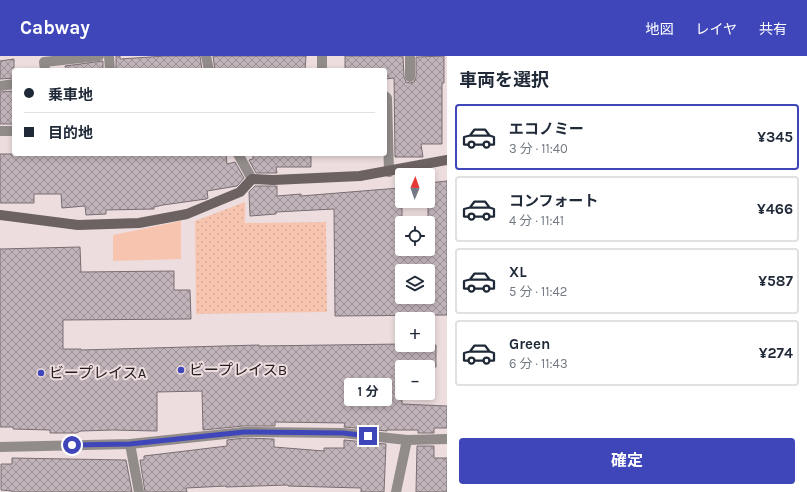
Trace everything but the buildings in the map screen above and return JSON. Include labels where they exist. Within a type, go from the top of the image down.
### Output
[{"type":"street","points":[[45,68],[44,62],[99,56]]},
{"type":"street","points":[[109,56],[110,68]]},
{"type":"street","points":[[206,56],[209,68]]},
{"type":"street","points":[[322,56],[322,68]]},
{"type":"street","points":[[410,56],[410,77]]},
{"type":"street","points":[[0,86],[12,84]]},
{"type":"street","points":[[387,98],[389,172]]},
{"type":"street","points":[[0,131],[12,131]]},
{"type":"street","points":[[239,156],[252,179]]},
{"type":"street","points":[[252,179],[273,180],[360,176],[389,172],[447,160]]},
{"type":"street","points":[[0,215],[78,225],[139,223],[187,214],[240,192],[252,179]]},
{"type":"street","points":[[0,447],[130,444],[244,432],[343,433],[407,440],[447,439]]},
{"type":"street","points":[[396,492],[407,440]]},
{"type":"street","points":[[130,444],[139,492]]},
{"type":"shaded area","points":[[245,202],[245,223],[326,222],[327,312],[196,314],[195,221]]},
{"type":"shaded area","points":[[181,221],[181,259],[113,261],[113,235]]},
{"type":"place","name":"ビープレイスB","points":[[181,370]]},
{"type":"place","name":"ビープレイスA","points":[[41,373]]},
{"type":"route","points":[[72,445],[130,444],[244,432],[343,433],[368,436]]}]
